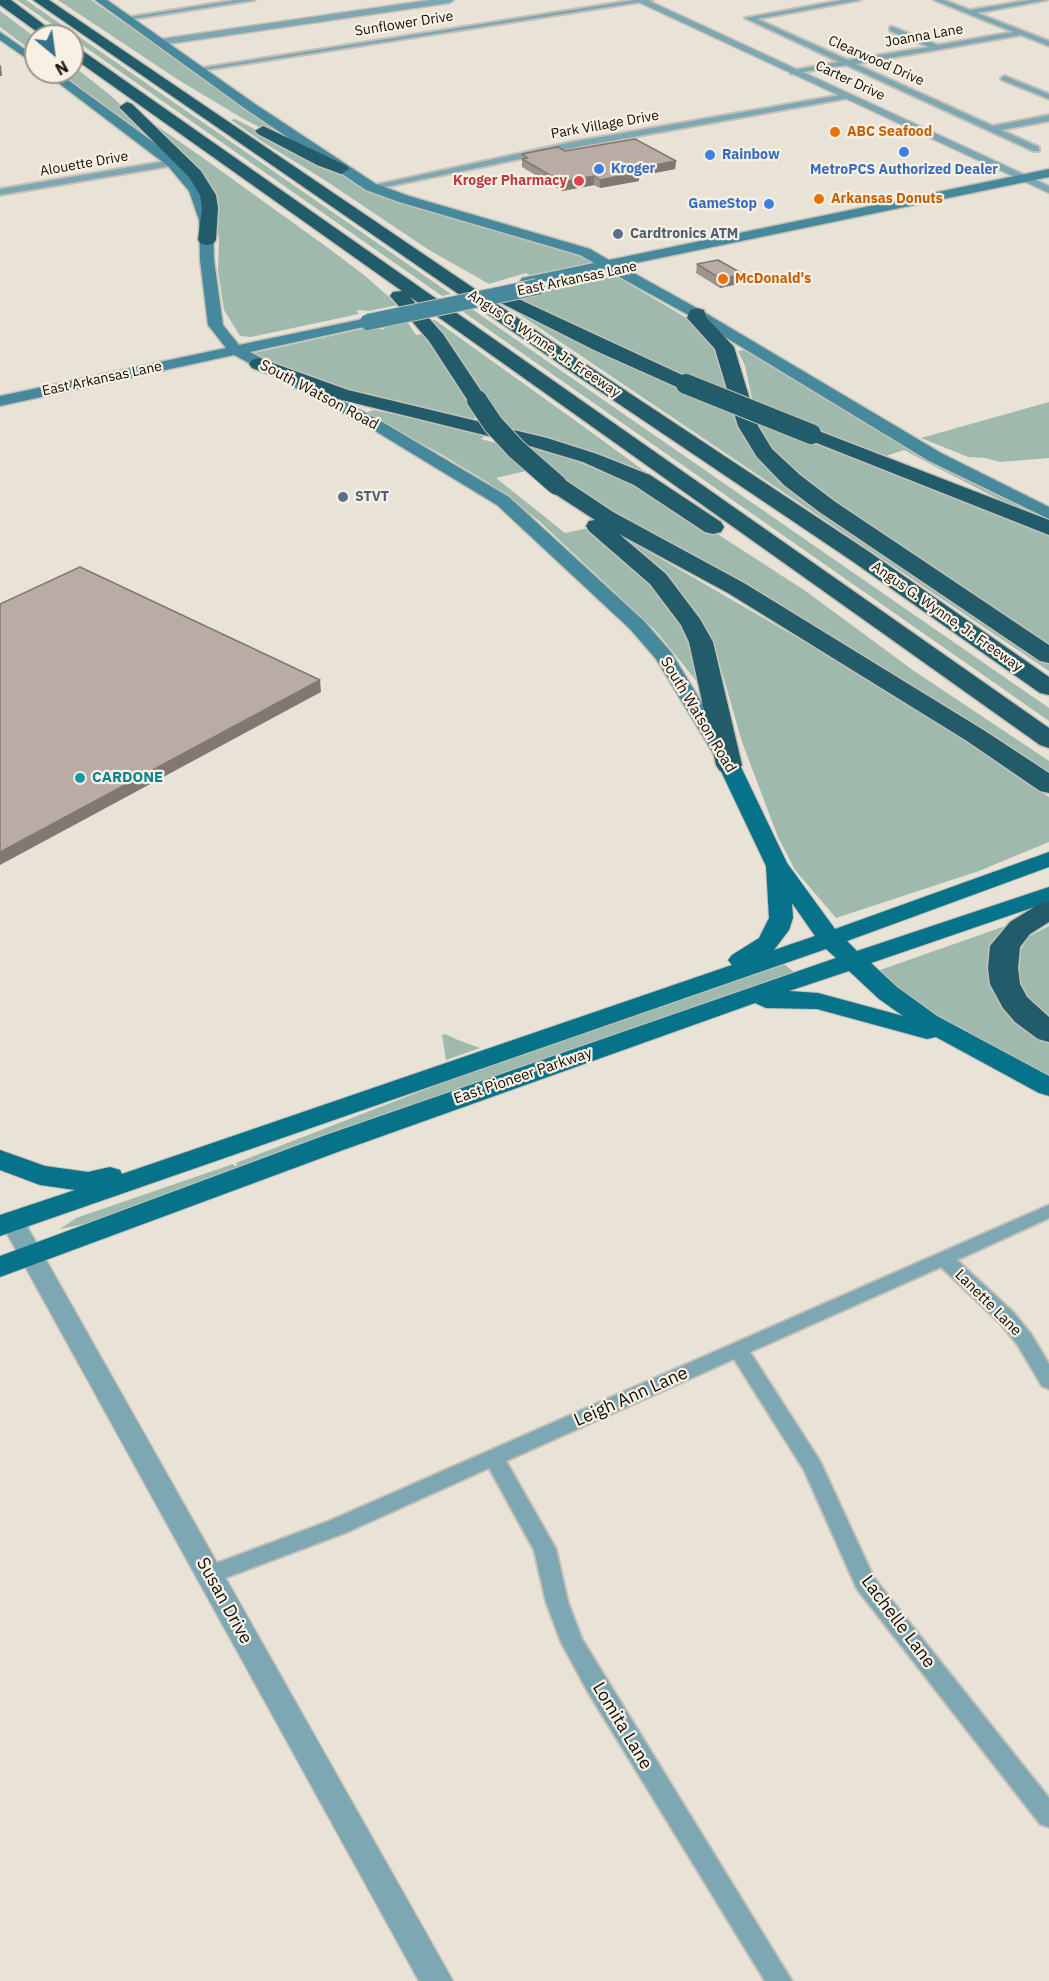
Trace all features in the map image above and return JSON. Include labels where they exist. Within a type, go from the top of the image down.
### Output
[{"type":"highway","points":[[2,0],[35,24]]},
{"type":"highway","name":"Angus G. Wynne, Jr. Freeway","points":[[40,0],[574,365],[860,556],[1049,688]]},
{"type":"highway","points":[[109,47],[128,52],[196,95],[323,162],[341,169]]},
{"type":"highway","name":"Angus G. Wynne, Jr. Freeway","points":[[84,59],[1049,740]]},
{"type":"highway","points":[[115,81],[107,87],[195,174],[208,195],[207,240]]},
{"type":"highway","points":[[356,216],[381,223],[464,276],[513,302],[686,384],[1049,528]]},
{"type":"highway","points":[[390,275],[392,287],[436,338],[493,424],[516,449],[557,485],[605,517],[766,607],[976,736],[1049,785]]},
{"type":"highway","points":[[697,314],[696,318],[724,347],[748,426],[764,453],[792,480],[1049,656]]},
{"type":"highway","points":[[259,364],[321,387],[387,406],[540,442],[590,458],[642,480],[867,626],[902,636]]},
{"type":"highway","points":[[557,485],[570,502],[658,579],[692,624],[701,642],[729,765]]},
{"type":"highway","points":[[1049,910],[1020,928],[1005,946],[1003,968],[1005,984],[1014,1001],[1026,1015],[1049,1032]]},
{"type":"main road","points":[[100,0],[341,169],[371,187],[404,200],[585,252],[620,256],[662,253]]},
{"type":"main road","points":[[0,36],[24,53]]},
{"type":"main road","points":[[66,84],[172,163],[195,190],[206,220],[207,260],[216,325],[213,336],[207,341],[175,359]]},
{"type":"main road","name":"East Arkansas Lane","points":[[0,401],[231,346],[614,267],[680,257],[1029,181],[1049,173]]},
{"type":"main road","name":"East Arkansas Lane","points":[[614,267],[662,253],[1029,181],[1049,180]]},
{"type":"main road","points":[[585,252],[697,314],[935,458],[1049,514]]},
{"type":"main road","points":[[642,282],[654,267],[680,257]]},
{"type":"main road","points":[[216,325],[231,346]]},
{"type":"main road","name":"South Watson Road","points":[[231,346],[259,364],[373,423],[503,501],[637,625],[664,656],[729,765],[776,864],[830,939],[888,993],[955,1039],[1049,1087]]},
{"type":"main road","points":[[0,393],[175,359],[213,358],[259,364]]},
{"type":"main road","name":"East Pioneer Parkway","points":[[6,1223],[830,939],[1049,859]]},
{"type":"main road","points":[[718,976],[768,943],[777,930],[781,918],[776,864]]},
{"type":"main road","name":"East Pioneer Parkway","points":[[0,1267],[344,1139],[1049,894]]},
{"type":"main road","points":[[730,1004],[790,999],[818,1002],[894,1020],[955,1039]]},
{"type":"main road","points":[[0,1159],[40,1175],[88,1182],[189,1161]]},
{"type":"street","points":[[127,18],[251,0]]},
{"type":"street","points":[[161,42],[449,0]]},
{"type":"street","name":"Sunflower Drive","points":[[199,69],[643,0]]},
{"type":"street","name":"Carter Drive","points":[[643,0],[1049,190]]},
{"type":"street","name":"Clearwood Drive","points":[[856,0],[749,18],[1036,148]]},
{"type":"street","points":[[938,0],[1049,44]]},
{"type":"street","points":[[969,13],[1043,0],[1049,2]]},
{"type":"street","points":[[893,29],[936,48]]},
{"type":"street","name":"Joanna Lane","points":[[794,72],[1022,33]]},
{"type":"street","points":[[1005,78],[1049,97]]},
{"type":"street","name":"Park Village Drive","points":[[371,187],[572,145],[846,96]]},
{"type":"street","points":[[992,129],[1049,118]]},
{"type":"street","name":"Alouette Drive","points":[[0,192],[172,163]]},
{"type":"street","name":"Leigh Ann Lane","points":[[209,1575],[337,1527],[1049,1211]]},
{"type":"street","name":"Susan Drive","points":[[6,1223],[30,1256],[437,1981]]},
{"type":"street","name":"Lanette Lane","points":[[943,1258],[1007,1318],[1024,1339],[1049,1381]]},
{"type":"street","name":"Lachelle Lane","points":[[738,1349],[813,1467],[865,1583],[1049,1816]]},
{"type":"street","name":"Lomita Lane","points":[[494,1458],[545,1549],[557,1602],[572,1642],[596,1685],[779,1981]]},
{"type":"green space","points":[[17,0],[26,0],[61,24],[52,24]]},
{"type":"green space","points":[[58,0],[91,0],[310,151],[307,152],[242,118],[180,81]]},
{"type":"green space","points":[[0,11],[24,29],[24,45],[0,27]]},
{"type":"green space","points":[[84,40],[451,294],[442,296],[84,46]]},
{"type":"green space","points":[[84,74],[109,94],[157,139],[162,149],[75,84],[84,84]]},
{"type":"green space","points":[[235,119],[377,192],[573,251],[600,263],[534,277],[526,273],[489,284],[429,250],[231,120]]},
{"type":"green space","points":[[147,122],[151,122],[199,155],[331,250],[398,305],[369,311],[356,310],[359,314],[251,337],[240,336],[224,310],[218,271],[219,239],[215,210]]},
{"type":"green space","points":[[616,276],[700,326],[712,338],[731,395],[641,357],[511,297]]},
{"type":"green space","points":[[511,305],[737,409],[750,442],[1049,661],[1049,671],[507,306]]},
{"type":"green space","points":[[469,307],[1049,708],[1049,721],[459,309]]},
{"type":"green space","points":[[406,320],[416,335],[423,334],[454,380],[476,417],[471,421],[312,383],[254,353],[376,326],[382,330],[386,324]]},
{"type":"green space","points":[[435,320],[673,492],[508,430],[429,321]]},
{"type":"green space","points":[[744,350],[908,448],[1049,519],[1049,525],[753,403],[745,366],[738,351]],"holes":[[[904,450],[1016,508],[886,456]]]},
{"type":"green space","points":[[1049,402],[1049,458],[1000,462],[968,457],[921,438]]},
{"type":"green space","points":[[374,410],[488,434],[481,439],[496,443],[526,471],[496,478],[565,533],[588,528],[659,594],[685,633],[705,683],[698,683],[656,631],[538,520],[487,482],[441,454],[364,413]]},
{"type":"green space","points":[[753,420],[1049,532],[1049,648],[804,483],[769,447]]},
{"type":"green space","points":[[521,443],[559,454],[629,483],[699,522],[807,592],[914,671],[1049,761],[1049,772],[890,674],[619,519],[547,469]]},
{"type":"green space","points":[[620,535],[929,714],[1049,797],[1049,842],[979,871],[836,918],[795,870],[778,837],[742,742],[717,655],[699,618],[672,583]]},
{"type":"green space","points":[[1014,923],[1001,942],[1032,1031],[1049,1043],[1049,1078],[964,1033],[892,984],[880,970]]},
{"type":"green space","points":[[1049,926],[1049,1025],[1035,1013],[1013,971],[1017,957],[1028,937]]},
{"type":"green space","points":[[784,964],[796,974],[90,1223],[60,1229],[76,1218],[233,1164],[235,1166],[236,1163],[447,1081]]},
{"type":"green space","points":[[445,1034],[480,1048],[446,1060],[442,1035]]},
{"type":"building","name":"Kroger","points":[[635,139],[676,161],[633,169],[639,172],[600,180],[594,176],[562,182],[522,159],[528,158],[522,154],[558,147],[565,151]]},
{"type":"building","points":[[718,260],[743,274],[721,279],[697,264]]},
{"type":"building","name":"CARDONE","points":[[80,567],[320,680],[0,852],[0,604]]},
{"type":"place","name":"ABC Seafood","points":[[835,132]]},
{"type":"place","name":"MetroPCS Authorized Dealer","points":[[904,152]]},
{"type":"place","name":"Rainbow","points":[[710,155]]},
{"type":"place","name":"Kroger","points":[[599,169]]},
{"type":"place","name":"Kroger Pharmacy","points":[[579,181]]},
{"type":"place","name":"Arkansas Donuts","points":[[819,199]]},
{"type":"place","name":"GameStop","points":[[769,204]]},
{"type":"place","name":"Cardtronics ATM","points":[[618,234]]},
{"type":"place","name":"McDonald's","points":[[723,279]]},
{"type":"place","name":"STVT","points":[[343,497]]},
{"type":"place","name":"CARDONE","points":[[80,778]]}]
